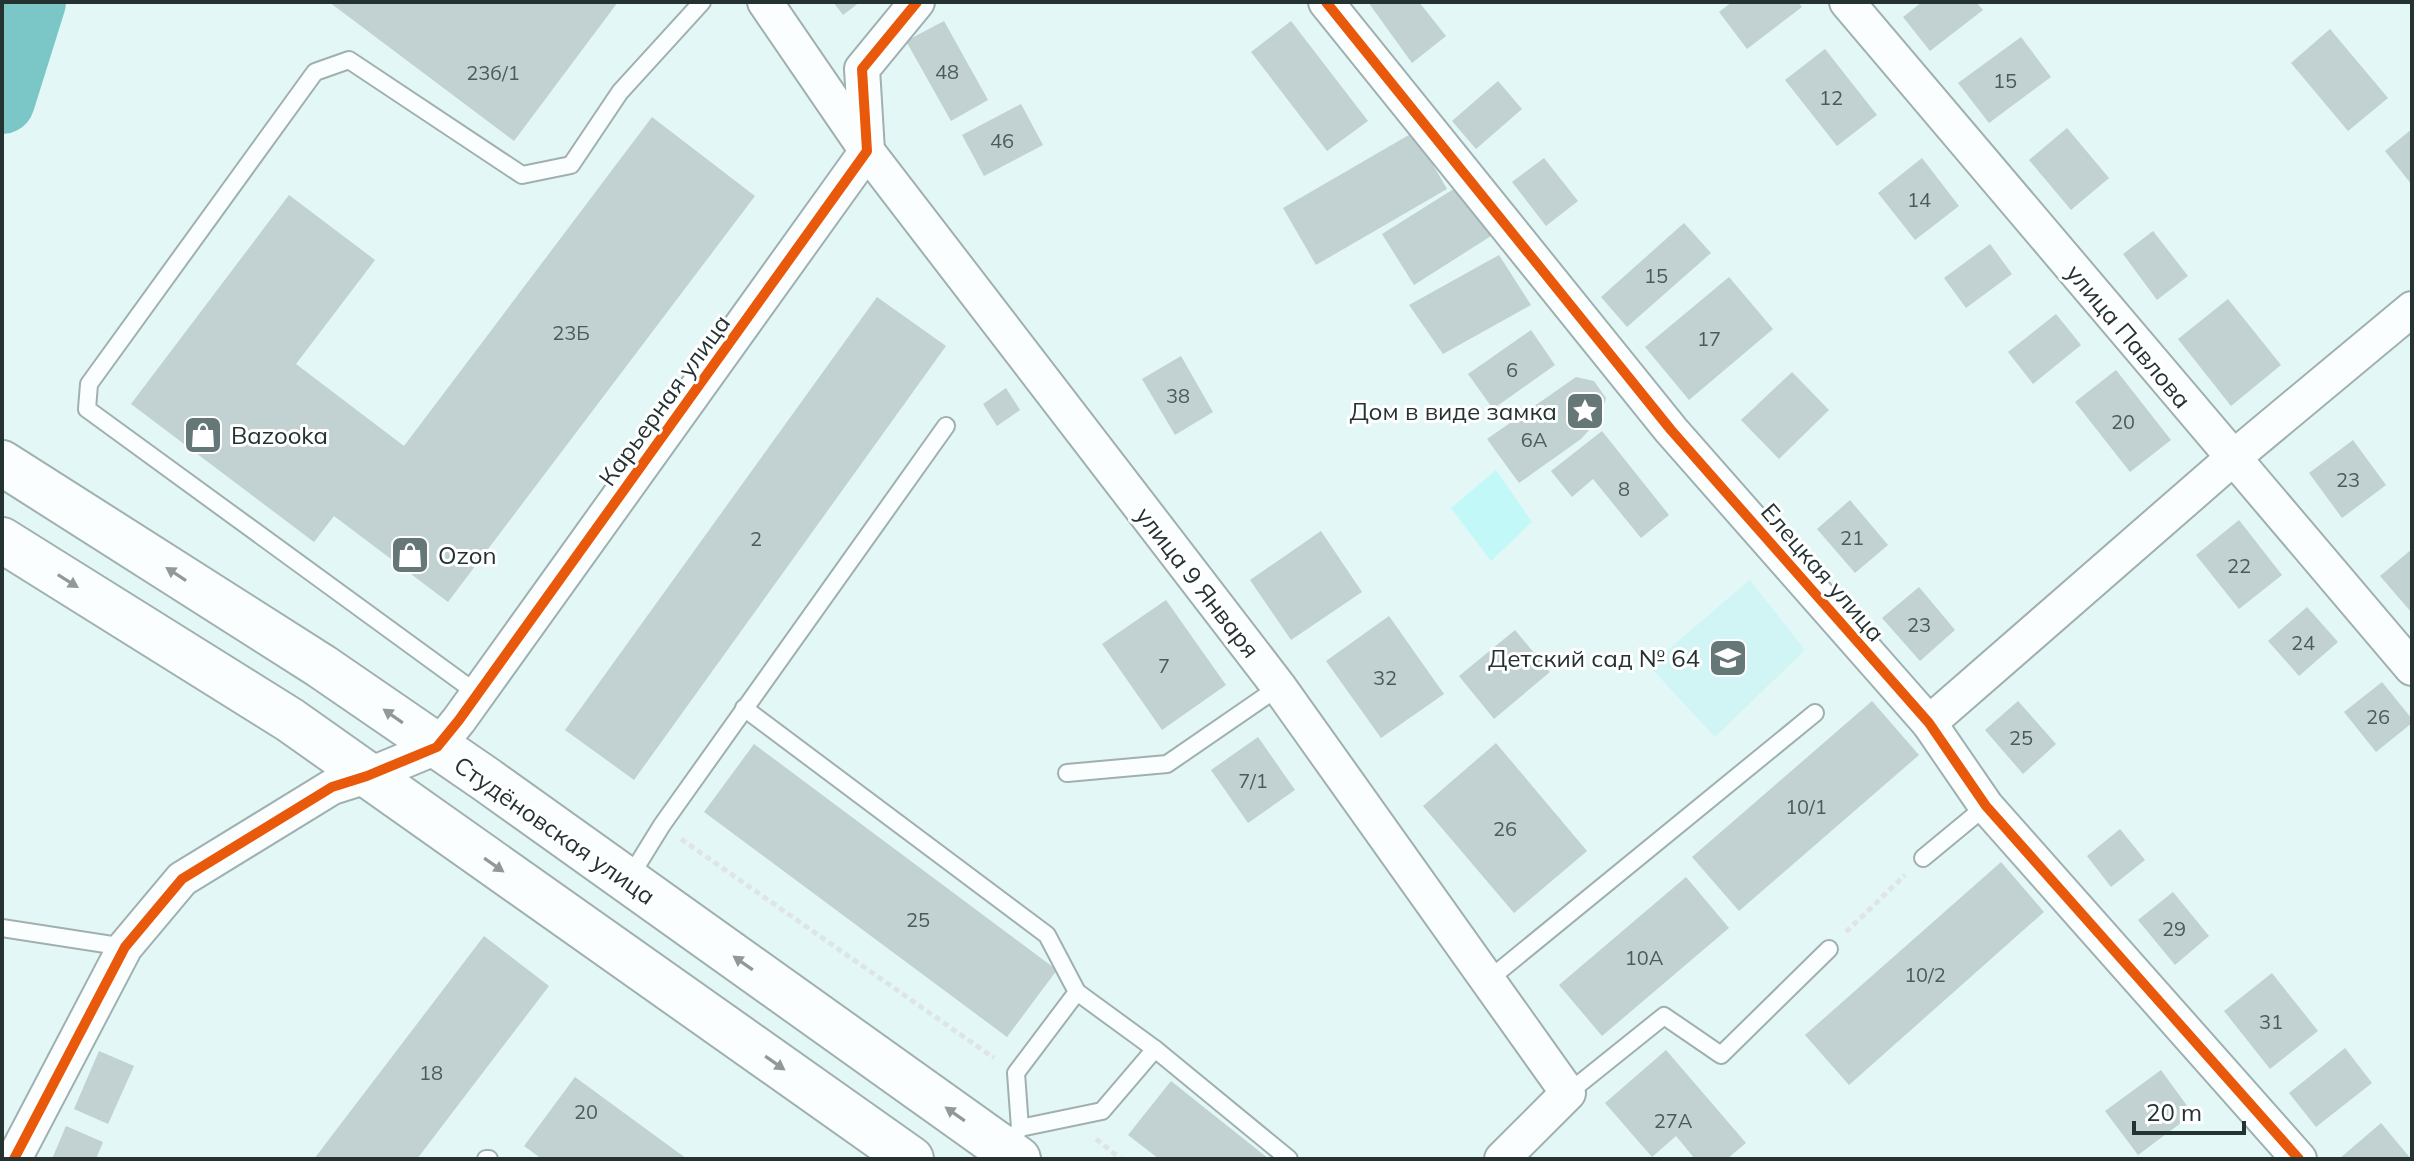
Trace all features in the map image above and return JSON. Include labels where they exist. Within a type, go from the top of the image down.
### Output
[{"type":"main road","name":"Студёновская улица","points":[[2,463],[321,666],[1015,1145]]},
{"type":"main road","points":[[2,540],[290,720],[911,1159]]},
{"type":"main road","points":[[290,720],[330,720],[340,703],[321,666]]},
{"type":"main road","points":[[450,834],[441,791],[450,776],[487,780]]},
{"type":"street","name":"улица 9 Января","points":[[765,2],[867,151],[1279,687],[1568,1093]]},
{"type":"street","points":[[867,151],[862,69],[917,2]]},
{"type":"street","name":"Елецкая улица","points":[[1326,2],[1671,430],[1929,723],[1986,806],[2299,1159]]},
{"type":"street","name":"улица Павлова","points":[[1847,2],[2412,668]]},
{"type":"street","name":"Карьерная улица","points":[[14,1159],[125,947],[182,879],[332,787],[437,747],[867,151]]},
{"type":"street","points":[[1929,723],[2233,458],[2412,309]]},
{"type":"street","points":[[1502,1159],[1568,1093]]},
{"type":"lane","points":[[478,694],[87,409],[89,384],[315,72],[349,60],[522,175],[571,165],[620,92],[702,2]]},
{"type":"lane","points":[[628,880],[662,825],[946,426]]},
{"type":"lane","points":[[1067,773],[1167,764],[1279,687]]},
{"type":"lane","points":[[744,708],[1047,935],[1077,992],[1155,1049],[1289,1159]]},
{"type":"lane","points":[[1487,981],[1815,713]]},
{"type":"lane","points":[[1923,858],[1986,806]]},
{"type":"lane","points":[[2,928],[125,947]]},
{"type":"lane","points":[[1568,1093],[1664,1016],[1721,1055],[1829,949]]},
{"type":"lane","points":[[1077,992],[1016,1073],[1015,1145],[1102,1111],[1155,1049]]},
{"type":"path","points":[[1829,949],[1923,858]]},
{"type":"shaded area","points":[[1496,470],[1532,522],[1491,561],[1451,508]]},
{"type":"shaded area","name":"Детский сад № 64","points":[[1750,580],[1805,650],[1715,737],[1649,666]]},
{"type":"building","points":[[329,2],[618,2],[514,141]]},
{"type":"building","points":[[833,2],[860,2],[843,15]]},
{"type":"building","points":[[1368,2],[1419,2],[1446,36],[1412,63]]},
{"type":"building","points":[[1732,2],[1798,2],[1802,7],[1747,49],[1719,12]]},
{"type":"building","points":[[1922,2],[1976,2],[1983,10],[1930,51],[1903,17]]},
{"type":"building","points":[[944,21],[988,100],[951,121],[906,41]]},
{"type":"building","points":[[1291,21],[1368,121],[1327,151],[1251,52]]},
{"type":"building","points":[[2330,29],[2388,98],[2348,131],[2291,63]]},
{"type":"building","points":[[2021,37],[2051,77],[1989,123],[1958,83]]},
{"type":"building","points":[[1825,49],[1877,115],[1837,146],[1785,80]]},
{"type":"building","points":[[1498,81],[1522,109],[1476,149],[1452,121]]},
{"type":"building","points":[[1021,104],[1043,145],[984,176],[962,135]]},
{"type":"building","points":[[652,117],[755,196],[448,602],[334,516],[314,542],[131,404],[289,195],[375,260],[296,364],[404,446]]},
{"type":"building","points":[[2067,128],[2109,178],[2071,210],[2029,160]]},
{"type":"building","points":[[2412,129],[2412,185],[2385,151]]},
{"type":"building","points":[[1414,132],[1447,189],[1316,265],[1283,208]]},
{"type":"building","points":[[1544,158],[1578,201],[1546,226],[1512,182]]},
{"type":"building","points":[[1922,158],[1959,206],[1915,240],[1878,193]]},
{"type":"building","points":[[1460,185],[1491,236],[1414,285],[1382,234]]},
{"type":"building","points":[[1684,223],[1711,253],[1627,327],[1601,297]]},
{"type":"building","points":[[2153,231],[2188,276],[2157,300],[2123,254]]},
{"type":"building","points":[[1990,244],[2012,274],[1966,308],[1944,278]]},
{"type":"building","points":[[1499,255],[1531,305],[1443,354],[1409,305]]},
{"type":"building","points":[[1729,277],[1773,329],[1689,400],[1645,347]]},
{"type":"building","points":[[877,297],[946,346],[634,780],[565,730]]},
{"type":"building","points":[[2228,299],[2281,365],[2231,406],[2178,339]]},
{"type":"building","points":[[2056,314],[2081,345],[2033,384],[2008,352]]},
{"type":"building","points":[[1531,330],[1555,365],[1493,409],[1468,374]]},
{"type":"building","points":[[1181,356],[1213,412],[1175,435],[1142,379]]},
{"type":"building","points":[[2116,370],[2171,440],[2130,472],[2075,402]]},
{"type":"building","points":[[1792,372],[1829,410],[1779,459],[1741,420]]},
{"type":"building","points":[[1576,377],[1594,381],[1606,398],[1600,418],[1581,439],[1519,483],[1487,439]]},
{"type":"building","points":[[1006,388],[1020,410],[997,426],[983,404]]},
{"type":"building","points":[[1602,431],[1669,515],[1641,538],[1593,479],[1572,497],[1551,471]]},
{"type":"building","points":[[2353,440],[2386,485],[2342,518],[2309,473]]},
{"type":"building","points":[[1850,500],[1888,545],[1855,573],[1817,529]]},
{"type":"building","points":[[2239,520],[2282,575],[2239,609],[2196,555]]},
{"type":"building","points":[[1321,531],[1362,592],[1291,640],[1250,580]]},
{"type":"building","points":[[2412,549],[2412,613],[2380,576]]},
{"type":"building","points":[[1919,587],[1955,630],[1920,661],[1882,618]]},
{"type":"building","points":[[1166,600],[1226,685],[1162,730],[1102,644]]},
{"type":"building","points":[[2307,607],[2338,642],[2299,676],[2268,641]]},
{"type":"building","points":[[1389,616],[1444,694],[1381,738],[1326,661]]},
{"type":"building","points":[[1515,630],[1550,672],[1494,719],[1459,676]]},
{"type":"building","points":[[2382,682],[2412,723],[2376,752],[2344,712]]},
{"type":"building","points":[[1872,701],[1919,755],[1739,911],[1692,857]]},
{"type":"building","points":[[2018,701],[2056,744],[2023,774],[1985,730]]},
{"type":"building","points":[[1258,737],[1295,790],[1248,823],[1211,770]]},
{"type":"building","points":[[1496,743],[1587,851],[1514,913],[1423,806]]},
{"type":"building","points":[[754,744],[1057,970],[1007,1037],[704,812]]},
{"type":"building","points":[[2120,829],[2145,860],[2111,887],[2087,856]]},
{"type":"building","points":[[2001,862],[2044,912],[1849,1085],[1805,1035]]},
{"type":"building","points":[[1686,877],[1729,928],[1602,1036],[1559,985]]},
{"type":"building","points":[[2173,892],[2209,936],[2175,965],[2138,920]]},
{"type":"building","points":[[484,936],[549,986],[417,1159],[314,1159]]},
{"type":"building","points":[[2272,973],[2318,1031],[2270,1069],[2224,1011]]},
{"type":"building","points":[[2345,1048],[2372,1083],[2316,1127],[2289,1093]]},
{"type":"building","points":[[1666,1050],[1746,1143],[1727,1159],[1695,1159],[1676,1136],[1652,1157],[1605,1103]]},
{"type":"building","points":[[99,1051],[134,1066],[108,1124],[74,1109]]},
{"type":"building","points":[[2161,1070],[2193,1114],[2138,1155],[2105,1111]]},
{"type":"building","points":[[575,1077],[687,1159],[542,1159],[524,1146]]},
{"type":"building","points":[[1171,1081],[1269,1159],[1159,1159],[1128,1135]]},
{"type":"building","points":[[2381,1123],[2411,1159],[2339,1159]]},
{"type":"building","points":[[66,1126],[103,1142],[96,1159],[52,1159]]},
{"type":"waterway","points":[[2,101],[33,2]]},
{"type":"cycle path","points":[[14,1159],[125,947],[182,879],[332,787],[437,747],[459,720],[867,151],[862,69],[917,2]]},
{"type":"cycle path","points":[[1326,2],[1671,430],[1929,723],[1986,806],[2299,1159]]},
{"type":"place","name":"Дом в виде замка","points":[[1585,411]]},
{"type":"place","name":"Bazooka","points":[[203,435]]},
{"type":"place","name":"Ozon","points":[[410,555]]},
{"type":"place","name":"Детский сад № 64","points":[[1728,658]]}]
